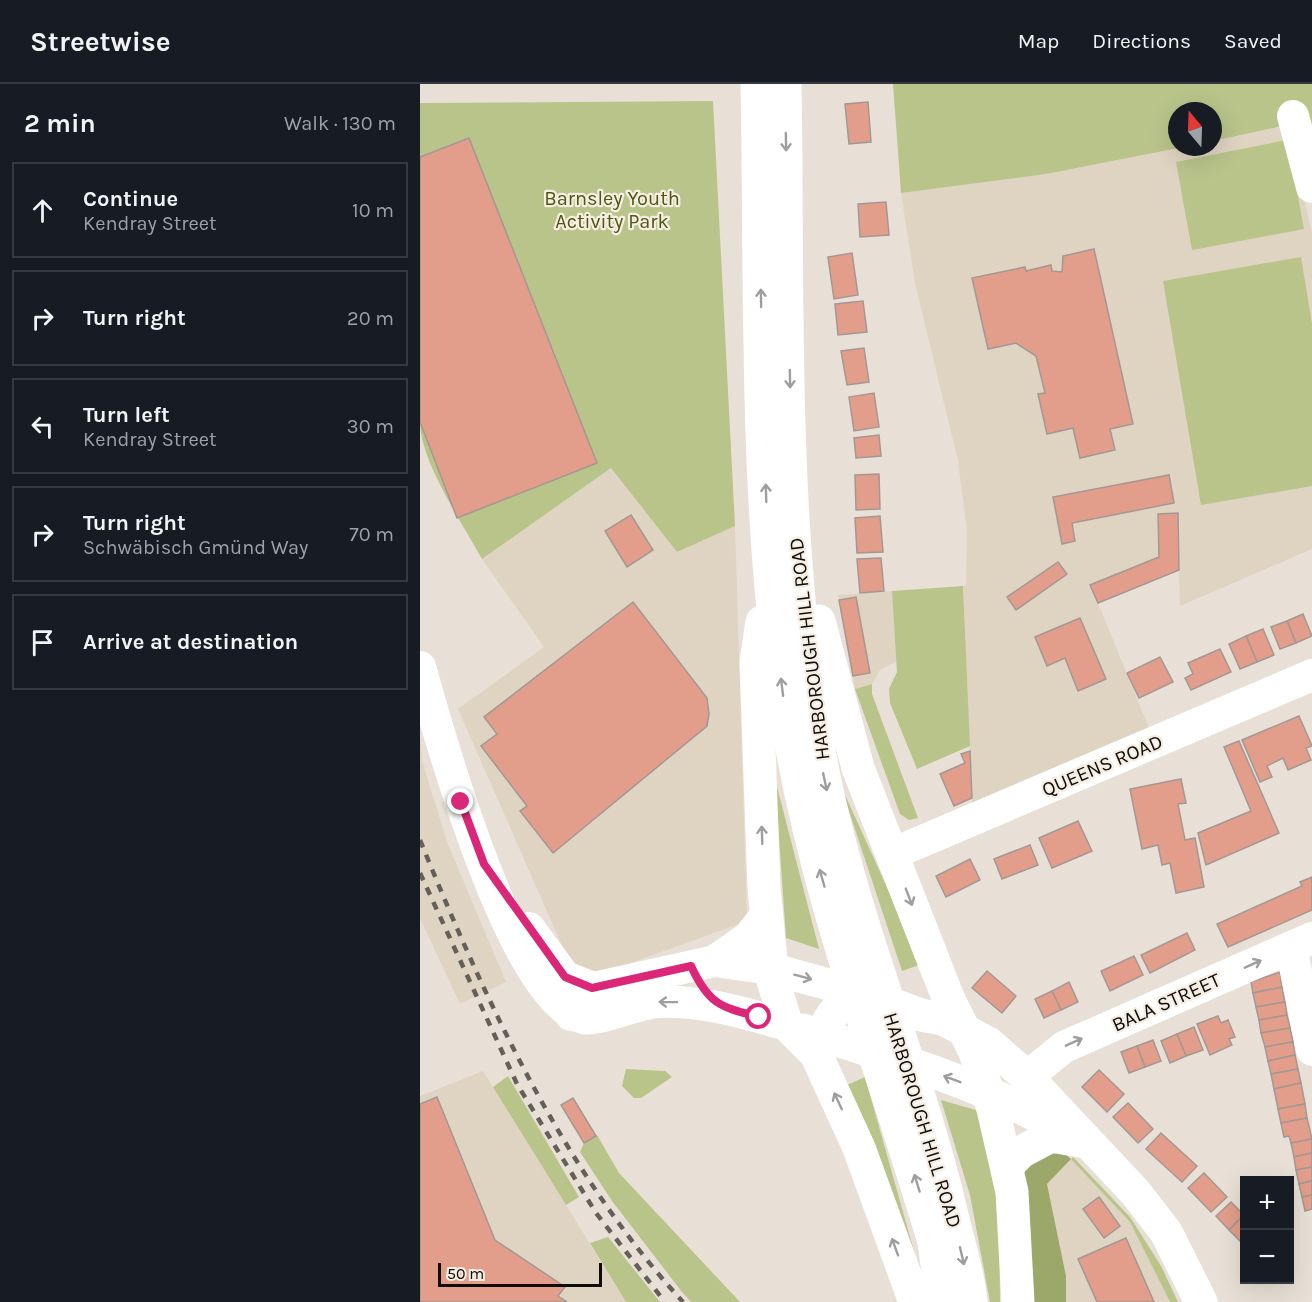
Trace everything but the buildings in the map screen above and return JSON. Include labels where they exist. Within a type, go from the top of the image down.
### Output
[{"type":"highway","name":"HARBOROUGH HILL ROAD","points":[[757,84],[768,575],[785,707],[804,810],[851,931],[971,1302]]},
{"type":"highway","name":"HARBOROUGH HILL ROAD","points":[[785,84],[794,520],[808,683],[816,736],[839,843],[851,931]]},
{"type":"highway","points":[[794,520],[855,757],[951,1016],[975,1052],[988,1093],[1012,1192],[1018,1302]]},
{"type":"highway","points":[[768,575],[756,662],[767,914],[772,969],[780,1010],[787,1025],[819,1045],[916,1065],[988,1093],[1074,1135]]},
{"type":"highway","points":[[915,1302],[819,1045],[831,1017],[844,1001],[864,994],[921,1015],[951,1016],[988,1043],[1028,1077],[1074,1135],[1135,1192],[1166,1232],[1201,1302]]},
{"type":"highway","points":[[916,1065],[951,1016]]},
{"type":"highway","points":[[1006,1166],[1022,1152],[1051,1136],[1074,1135]]},
{"type":"highway","name":"HARBOROUGH HILL ROAD","points":[[918,1139],[942,1302]]},
{"type":"street","points":[[1293,116],[1312,187]]},
{"type":"street","points":[[420,667],[447,761],[484,864],[534,974],[552,1000],[571,1015],[585,1019],[656,1002],[701,1003],[787,1025]]},
{"type":"street","name":"QUEENS ROAD","points":[[892,854],[1312,675]]},
{"type":"street","points":[[484,864],[565,977],[592,988]]},
{"type":"street","points":[[703,964],[748,938],[767,914]]},
{"type":"street","points":[[1302,942],[1312,1050]]},
{"type":"street","name":"BALA STREET","points":[[1028,1077],[1064,1047],[1302,942]]},
{"type":"street","points":[[703,964],[701,988],[723,1008]]},
{"type":"street","points":[[571,1015],[582,993],[592,988],[703,964],[772,969],[864,994]]},
{"type":"shaded area","points":[[1287,125],[1312,233],[1312,549],[1180,606],[1179,570],[1098,603],[1149,728],[972,804],[963,586],[966,586],[967,531],[958,461],[915,283],[901,193],[1046,174],[1168,150],[1168,156],[1222,156],[1222,139]]},
{"type":"shaded area","points":[[611,468],[677,552],[735,526],[747,921],[578,982],[458,709],[544,647],[482,559]]},
{"type":"shaded area","points":[[892,591],[897,661],[880,670],[872,684],[855,689],[838,595]]},
{"type":"shaded area","points":[[420,736],[422,761],[447,842],[506,982],[460,1004],[420,918]]},
{"type":"shaded area","points":[[483,1071],[626,1302],[420,1302],[420,1096]]},
{"type":"shaded area","points":[[1071,1159],[1130,1222],[1170,1302],[1066,1302],[1066,1276],[1047,1184]]},
{"type":"green space","points":[[893,84],[1312,84],[1312,183],[1287,125],[1222,139],[1222,102],[1168,102],[1168,150],[1046,174],[901,193]]},
{"type":"green space","name":"Barnsley Youth Activity Park","points":[[713,101],[735,526],[677,552],[611,468],[482,559],[458,517],[596,463],[469,138],[420,157],[420,103]]},
{"type":"green space","points":[[1287,140],[1304,229],[1192,250],[1176,162],[1206,156],[1222,156],[1222,153]]},
{"type":"green space","points":[[1301,257],[1312,324],[1312,486],[1201,505],[1163,281]]},
{"type":"green space","points":[[420,422],[455,513],[427,455]]},
{"type":"green space","points":[[963,586],[970,746],[917,769],[890,703],[889,689],[897,672],[892,591]]},
{"type":"green space","points":[[872,684],[872,694],[918,818],[909,820],[900,814],[855,689]]},
{"type":"green space","points":[[775,779],[819,949],[786,938]]},
{"type":"green space","points":[[840,784],[922,964],[902,971]]},
{"type":"green space","points":[[626,1069],[665,1071],[672,1077],[641,1098],[634,1098],[622,1086]]},
{"type":"green space","points":[[508,1076],[579,1197],[566,1205],[493,1087]]},
{"type":"green space","points":[[865,1077],[921,1276],[845,1086]]},
{"type":"green space","points":[[941,1100],[979,1111],[999,1208],[1000,1302],[990,1302],[970,1195]]},
{"type":"green space","points":[[597,1135],[619,1173],[740,1302],[691,1302],[682,1292],[612,1201],[580,1152],[584,1143]]},
{"type":"green space","points":[[1063,1152],[1071,1159],[1047,1184],[1066,1276],[1066,1302],[1031,1302],[1021,1169],[1050,1154]]},
{"type":"green space","points":[[1073,1157],[1130,1217],[1161,1266],[1178,1302],[1170,1302],[1130,1222],[1071,1159]]},
{"type":"green space","points":[[608,1237],[660,1302],[626,1302],[590,1243]]},
{"type":"railway","points":[[420,840],[445,901],[501,1023],[564,1141],[640,1251],[683,1302]]},
{"type":"railway","points":[[420,873],[517,1084],[596,1213],[665,1302]]},
{"type":"route","points":[[461,802],[484,864],[565,977],[592,988],[691,966],[701,988],[723,1008],[759,1017]]}]
